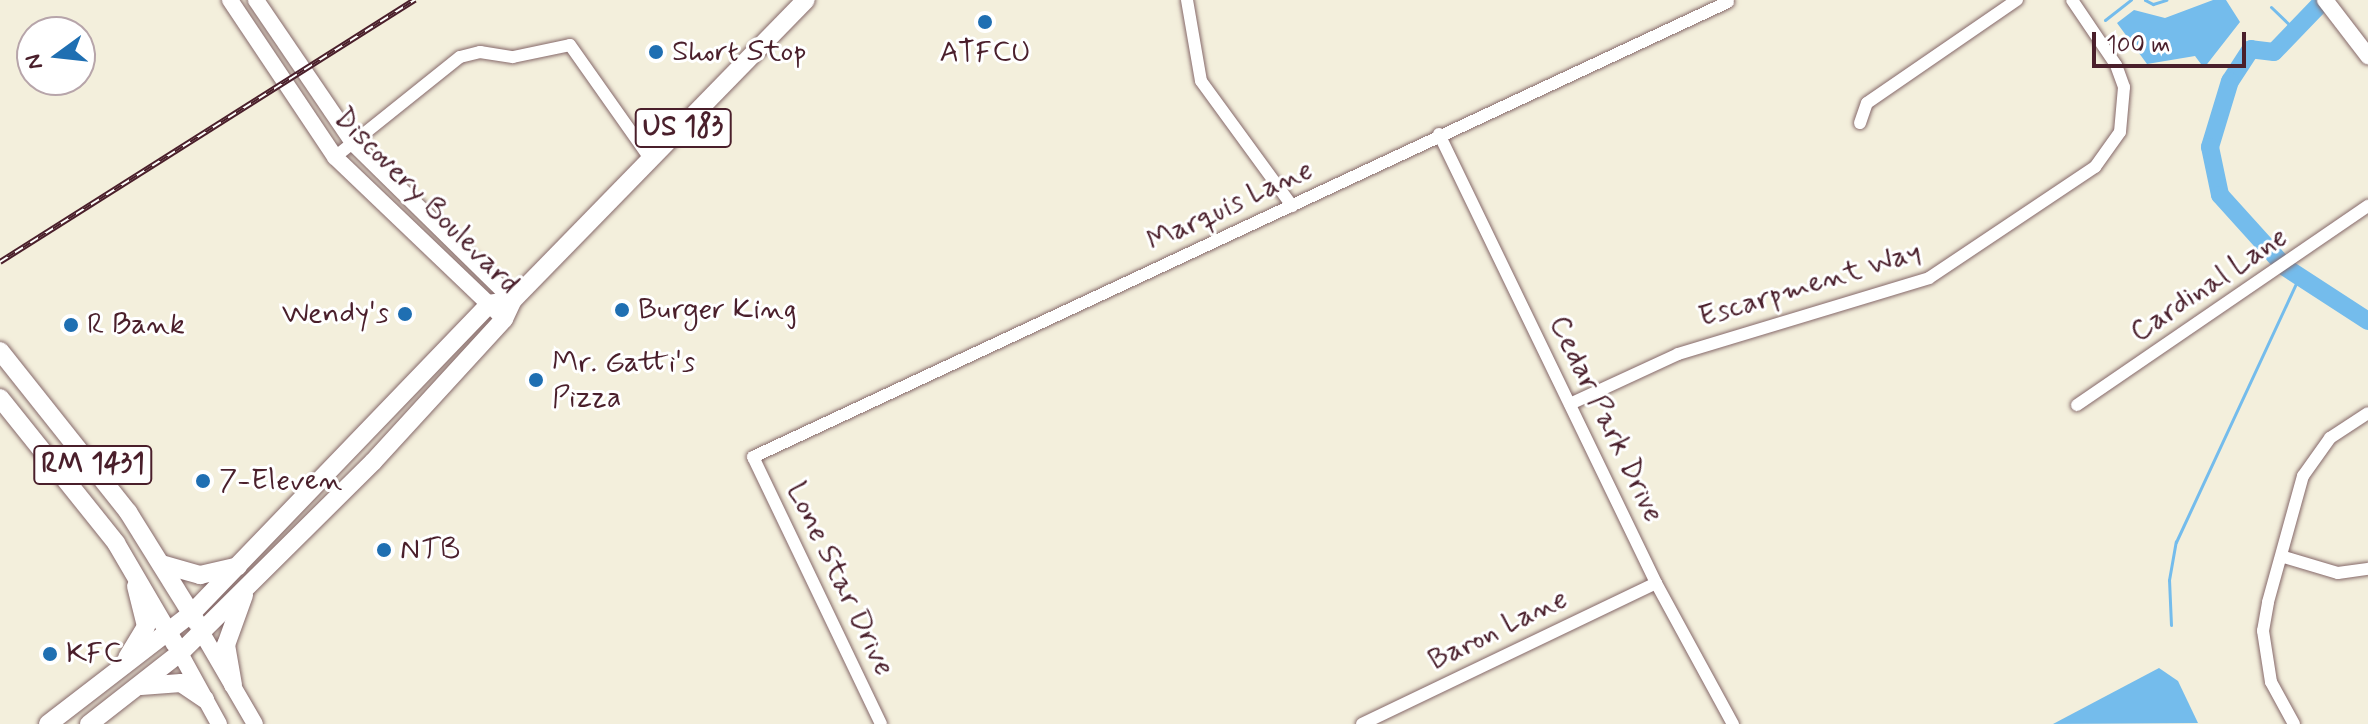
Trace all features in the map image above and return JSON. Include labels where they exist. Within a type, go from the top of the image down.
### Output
[{"type":"main road","name":"US 183","points":[[89,724],[202,633],[373,462],[504,319],[513,300],[806,0]]},
{"type":"main road","points":[[48,724],[191,614],[489,304],[513,300]]},
{"type":"main road","name":"RM 1431","points":[[0,351],[40,396],[161,564],[202,633]]},
{"type":"main road","name":"RM 1431","points":[[0,398],[132,568],[180,653]]},
{"type":"main road","points":[[161,564],[200,575],[241,565]]},
{"type":"main road","points":[[111,677],[139,645],[146,626],[132,568]]},
{"type":"main road","points":[[233,685],[226,645],[246,590]]},
{"type":"main road","points":[[135,688],[181,683],[205,699]]},
{"type":"street","name":"Discovery Boulevard","points":[[230,0],[335,157],[504,319]]},
{"type":"street","name":"Discovery Boulevard","points":[[256,0],[354,144],[513,300]]},
{"type":"street","points":[[1187,0],[1201,81],[1292,206]]},
{"type":"street","points":[[1860,123],[1867,103],[2017,0]]},
{"type":"street","name":"Escarpment Way","points":[[1570,404],[1678,354],[1929,278],[2095,167],[2120,132],[2124,87],[2116,65],[2072,0]]},
{"type":"street","name":"Marquis Lane","points":[[753,457],[1292,206],[1439,134],[1728,2]]},
{"type":"street","points":[[2330,6],[2368,56]]},
{"type":"street","points":[[335,157],[460,57],[480,52],[513,57],[570,45],[651,160]]},
{"type":"street","name":"Cedar Park Drive","points":[[1439,134],[1656,583],[1733,724]]},
{"type":"street","name":"Cardinal Lane","points":[[2077,405],[2274,275],[2368,206]]},
{"type":"street","points":[[2294,724],[2271,682],[2263,631],[2303,476],[2330,438],[2368,413]]},
{"type":"street","name":"Lone Star Drive","points":[[753,457],[881,724]]},
{"type":"street","points":[[2284,557],[2338,573],[2368,569]]},
{"type":"street","name":"Baron Lane","points":[[1362,724],[1656,583]]},
{"type":"street","name":"RM 1431","points":[[202,633],[255,724]]},
{"type":"street","name":"RM 1431","points":[[180,653],[219,724]]},
{"type":"water","points":[[2213,0],[2226,0],[2240,22],[2204,68],[2195,56],[2147,64],[2117,23],[2134,10],[2165,18]]},
{"type":"water","points":[[2159,668],[2178,681],[2198,723],[2053,724]]},
{"type":"waterway","points":[[2105,20],[2131,0]]},
{"type":"waterway","points":[[2145,0],[2153,4],[2166,0]]},
{"type":"waterway","points":[[2324,0],[2274,52],[2251,49],[2230,81],[2210,147],[2220,195],[2285,267],[2368,321]]},
{"type":"waterway","points":[[2271,7],[2294,29]]},
{"type":"waterway","points":[[2171,625],[2169,580],[2176,542],[2298,279]]},
{"type":"railway","points":[[0,262],[415,0]]},
{"type":"place","name":"ATFCU","points":[[985,22]]},
{"type":"place","name":"Short Stop","points":[[656,52]]},
{"type":"place","name":"Burger King","points":[[622,310]]},
{"type":"place","name":"Wendy's","points":[[405,314]]},
{"type":"place","name":"R Bank","points":[[71,325]]},
{"type":"place","name":"Mr. Gatti's Pizza","points":[[536,380]]},
{"type":"place","name":"7-Eleven","points":[[203,481]]},
{"type":"place","name":"NTB","points":[[384,550]]},
{"type":"place","name":"KFC","points":[[50,654]]}]
